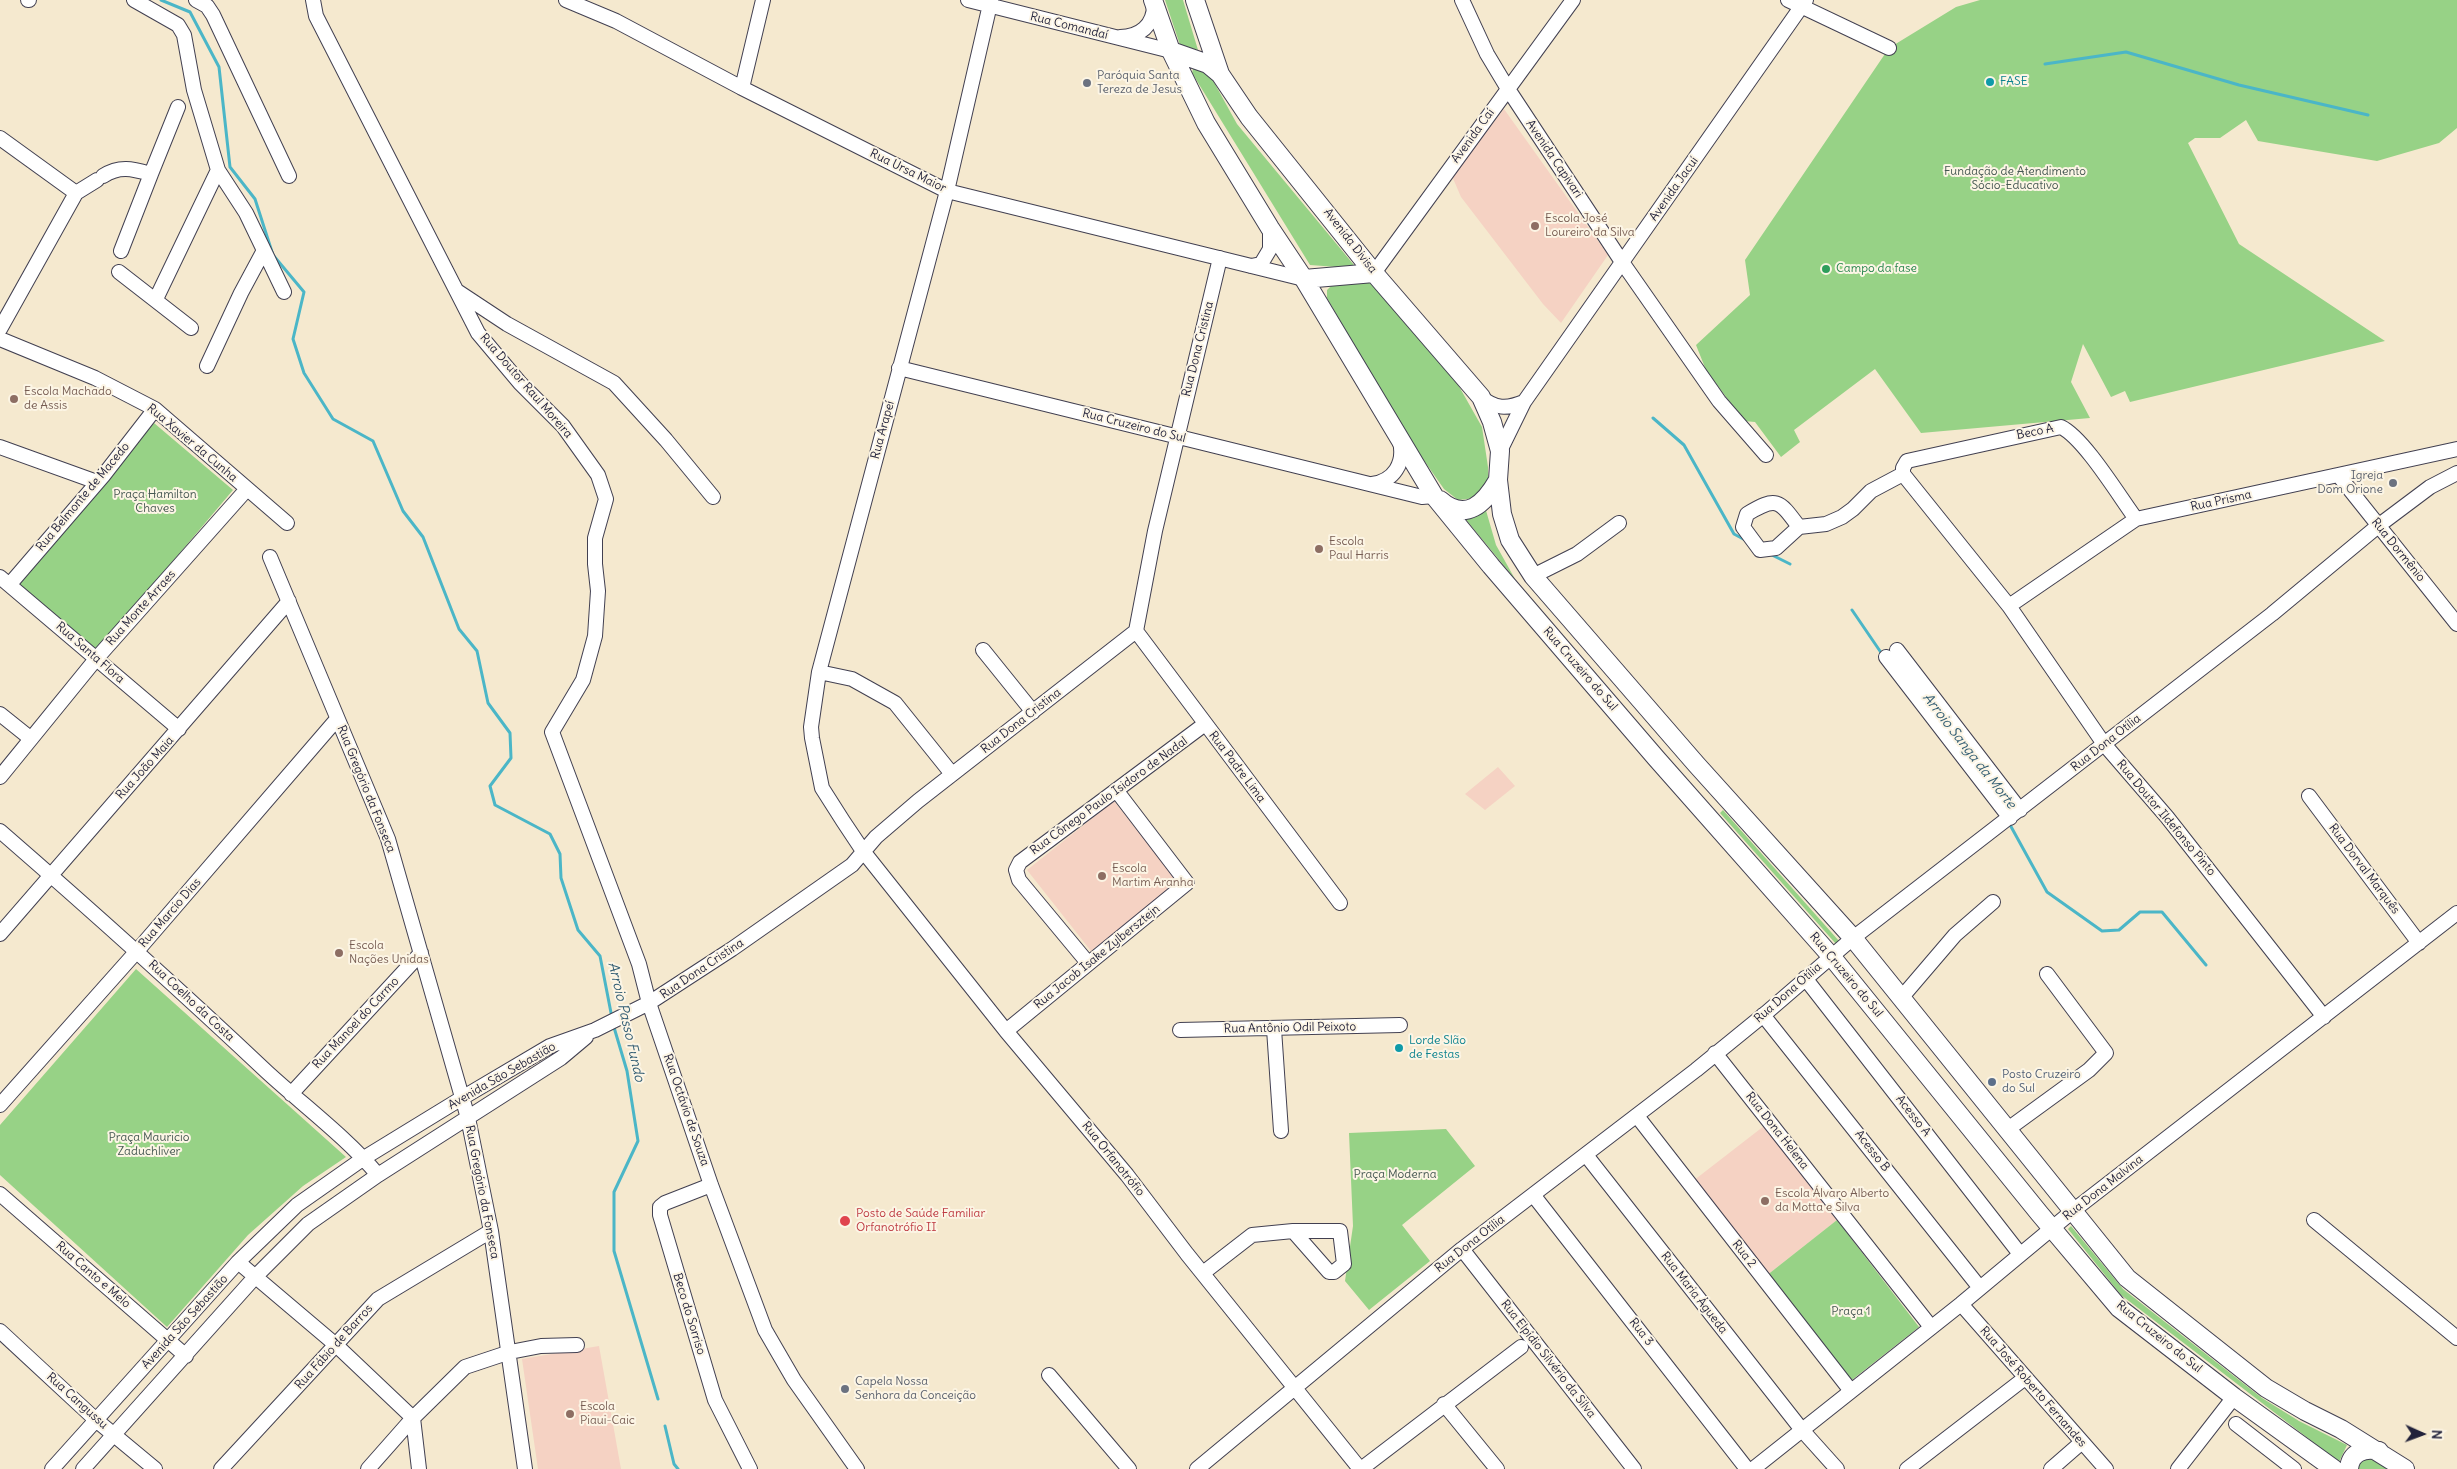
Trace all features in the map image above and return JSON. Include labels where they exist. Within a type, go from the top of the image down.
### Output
[{"type":"main road","name":"Avenida Divisa","points":[[1195,0],[1220,74],[1249,117],[1374,273],[1481,397],[1492,422],[1500,451],[1498,480]]},
{"type":"main road","points":[[1154,2],[1171,51],[1206,123],[1270,228],[1304,279],[1434,496],[1452,508],[1464,509],[1475,507],[1484,502],[1498,480]]},
{"type":"main road","points":[[1171,51],[1208,64],[1220,74]]},
{"type":"main road","points":[[1304,279],[1374,273]]},
{"type":"main road","name":"Rua Cruzeiro do Sul","points":[[1498,480],[1502,514],[1510,540],[1533,576],[1696,764],[1853,938],[2127,1278],[2266,1388],[2379,1451],[2405,1469]]},
{"type":"main road","name":"Rua Cruzeiro do Sul","points":[[1434,496],[1491,566],[1656,758],[1831,956],[2051,1228],[2119,1308],[2234,1397],[2334,1469]]},
{"type":"main road","points":[[2349,1469],[2350,1461],[2359,1451],[2372,1449],[2379,1451]]},
{"type":"street","points":[[134,0],[178,26],[184,35],[194,90],[218,170],[246,213],[263,252],[284,292]]},
{"type":"street","points":[[196,0],[207,6],[213,15],[288,176]]},
{"type":"street","name":"Rua Doutor Raul Moreira","points":[[313,0],[316,16],[377,132],[454,289],[478,333],[520,383],[563,426],[598,475],[606,499],[595,538],[598,591],[595,636],[583,680],[552,732]]},
{"type":"street","name":"Rua Ursa Maior","points":[[566,0],[616,21],[742,88],[947,191],[1304,279]]},
{"type":"street","points":[[742,88],[763,0]]},
{"type":"street","name":"Rua Comandaí","points":[[968,0],[991,3],[1171,51]]},
{"type":"street","name":"Avenida Capivari","points":[[1462,0],[1487,54],[1508,89],[1622,262],[1719,400],[1766,455]]},
{"type":"street","name":"Avenida Caí","points":[[1374,273],[1572,0]]},
{"type":"street","points":[[1788,0],[1804,3],[1889,48]]},
{"type":"street","points":[[1117,38],[1128,37],[1148,26],[1152,20],[1154,2]]},
{"type":"street","name":"Rua Arapeí","points":[[863,851],[822,788],[811,727],[819,672],[947,191],[991,3]]},
{"type":"street","name":"Avenida Jacuí","points":[[1500,451],[1524,402],[1804,3]]},
{"type":"street","points":[[121,251],[178,106]]},
{"type":"street","points":[[0,138],[76,193]]},
{"type":"street","points":[[0,329],[76,193],[112,171],[126,168],[150,174]]},
{"type":"street","points":[[156,300],[218,170]]},
{"type":"street","points":[[1251,266],[1261,264],[1270,249],[1270,228]]},
{"type":"street","points":[[207,366],[241,293],[263,252]]},
{"type":"street","name":"Rua Dona Cristina","points":[[600,1027],[649,1003],[732,949],[852,865],[876,837],[952,774],[1136,631],[1155,530],[1220,258]]},
{"type":"street","points":[[119,272],[191,328]]},
{"type":"street","points":[[454,289],[507,324],[614,382],[666,440],[713,497]]},
{"type":"street","name":"Rua Xavier da Cunha","points":[[0,338],[95,378],[155,409],[287,523]]},
{"type":"street","name":"Rua Cruzeiro do Sul","points":[[899,368],[1369,485],[1422,497],[1434,496]]},
{"type":"street","points":[[1481,397],[1495,407],[1512,407],[1524,402]]},
{"type":"street","name":"Rua Belmonte de Macedo","points":[[5,581],[97,482],[155,409]]},
{"type":"street","name":"Beco A","points":[[1903,474],[1903,468],[1908,461],[2061,427],[2070,432],[2075,438],[2136,519]]},
{"type":"street","points":[[1369,485],[1388,479],[1396,472],[1402,452],[1400,442]]},
{"type":"street","points":[[0,447],[97,482]]},
{"type":"street","name":"Rua Prisma","points":[[2009,606],[2136,519],[2457,449]]},
{"type":"street","name":"Rua Dona Otília","points":[[1197,1469],[1462,1249],[1637,1116],[1763,1015],[1853,938],[2272,614],[2378,526],[2430,487],[2457,473]]},
{"type":"street","points":[[1799,527],[1826,524],[1834,520],[1853,509],[1871,491],[1883,483],[1903,474]]},
{"type":"street","name":"Rua Doutor Ildefonso Pinto","points":[[1903,474],[2009,606],[2104,744],[2167,817],[2324,1016]]},
{"type":"street","name":"Rua Dormênio","points":[[2339,476],[2457,624]]},
{"type":"street","name":"Rua Monte Arraes","points":[[0,777],[96,659],[247,489]]},
{"type":"street","points":[[1533,576],[1577,554],[1619,523]]},
{"type":"street","name":"Rua Gregório da Fonseca","points":[[270,557],[388,839],[468,1118],[491,1231],[526,1469]]},
{"type":"street","name":"Rua Santa Flora","points":[[5,581],[179,729]]},
{"type":"street","name":"Rua João Maia","points":[[0,934],[289,601]]},
{"type":"street","name":"Rua Padre Lima","points":[[1136,631],[1340,903]]},
{"type":"street","points":[[983,650],[1033,712]]},
{"type":"street","points":[[1892,654],[2015,814]]},
{"type":"street","points":[[819,672],[852,680],[895,703],[952,774]]},
{"type":"street","points":[[0,714],[30,738]]},
{"type":"street","name":"Rua Marcio Dias","points":[[0,1105],[137,951],[337,720]]},
{"type":"street","name":"Rua Cônego Paulo Isidoro de Nadal","points":[[1088,963],[1019,880],[1016,870],[1020,862],[1205,724]]},
{"type":"street","name":"Rua Octávio de Souza","points":[[552,732],[638,964],[649,1003],[711,1185],[765,1330],[794,1380],[856,1469]]},
{"type":"street","name":"Rua Jacob Isake Zylbersztejn","points":[[1006,1031],[1188,883],[1116,790]]},
{"type":"street","name":"Rua Dorval Marquês","points":[[2309,796],[2419,943]]},
{"type":"street","name":"Rua Coelho da Costa","points":[[0,831],[137,951],[291,1094],[364,1158],[378,1175]]},
{"type":"street","name":"Rua Orfanotrófio","points":[[863,851],[1006,1031],[1127,1175],[1360,1469]]},
{"type":"street","points":[[1902,997],[1955,935],[1993,902]]},
{"type":"street","name":"Rua Dona Malvina","points":[[1753,1469],[1961,1304],[2051,1228],[2457,913]]},
{"type":"street","name":"Rua Manoel do Carmo","points":[[291,1094],[421,953]]},
{"type":"street","points":[[2008,1128],[2089,1070],[2106,1053],[2047,974]]},
{"type":"street","name":"Acesso A","points":[[1805,978],[2020,1254]]},
{"type":"street","name":"Acesso B","points":[[1763,1015],[1980,1288]]},
{"type":"street","name":"Rua Antônio Odil Peixoto","points":[[1180,1030],[1274,1029],[1400,1024]]},
{"type":"street","name":"Avenida São Sebastião","points":[[52,1469],[238,1262],[297,1205],[364,1158],[550,1046],[600,1027]]},
{"type":"street","name":"Avenida São Sebastião","points":[[83,1469],[255,1277],[308,1224],[378,1175],[561,1058],[600,1027]]},
{"type":"street","points":[[1274,1029],[1281,1131]]},
{"type":"street","name":"Rua Dona Helena","points":[[1715,1053],[1930,1328]]},
{"type":"street","name":"Rua 2","points":[[1637,1116],[1850,1391]]},
{"type":"street","name":"Rua Maria Águeda","points":[[1586,1155],[1802,1430],[1837,1469]]},
{"type":"street","name":"Beco do Sorriso","points":[[711,1185],[665,1203],[660,1207],[660,1215],[715,1400],[750,1469]]},
{"type":"street","name":"Rua Canto e Melo","points":[[0,1194],[186,1356]]},
{"type":"street","name":"Rua 3","points":[[1534,1196],[1747,1469]]},
{"type":"street","points":[[2314,1220],[2457,1338]]},
{"type":"street","name":"Rua Fábio de Barros","points":[[221,1469],[378,1299],[491,1231]]},
{"type":"street","points":[[1203,1273],[1252,1235],[1293,1231]]},
{"type":"street","name":"Rua Elpídio Silvério da Silva","points":[[1462,1249],[1634,1469]]},
{"type":"street","points":[[238,1262],[336,1345],[413,1418],[419,1469]]},
{"type":"street","name":"Rua José Roberto Fernandes","points":[[1961,1304],[2106,1469]]},
{"type":"street","name":"Rua Cangussu","points":[[0,1331],[96,1420],[155,1469]]},
{"type":"street","points":[[368,1469],[413,1418],[465,1367],[510,1352],[541,1346],[577,1345]]},
{"type":"street","points":[[1360,1469],[1521,1347]]},
{"type":"street","points":[[1049,1375],[1130,1469]]},
{"type":"street","points":[[1907,1469],[2025,1378]]},
{"type":"street","points":[[2178,1469],[2234,1397]]},
{"type":"street","points":[[1444,1404],[1497,1469]]},
{"type":"street","points":[[2236,1424],[2294,1469]]},
{"type":"street","points":[[2051,1469],[2082,1442]]},
{"type":"shaded area","name":"Escola José Loureiro da Silva","points":[[1504,109],[1608,255],[1561,323],[1543,304],[1461,197],[1452,176]]},
{"type":"shaded area","points":[[1498,767],[1515,786],[1485,810],[1465,794]]},
{"type":"shaded area","name":"Escola Martim Aranha","points":[[1114,801],[1178,882],[1091,951],[1027,870]]},
{"type":"shaded area","name":"Escola Álvaro Alberto da Motta e Silva","points":[[1764,1126],[1837,1220],[1766,1276],[1693,1181]]},
{"type":"shaded area","name":"Escola Piaui-Caic","points":[[599,1346],[621,1469],[538,1469],[522,1359]]},
{"type":"green space","points":[[1165,0],[1183,0],[1198,50],[1180,45]]},
{"type":"green space","name":"Fundação de Atendimento Sócio-Educativo","points":[[1980,0],[2457,0],[2457,128],[2439,143],[2377,161],[2258,141],[2246,120],[2220,138],[2195,138],[2188,143],[2239,244],[2385,341],[2130,402],[2125,391],[2111,397],[2083,344],[2071,382],[2090,418],[1921,433],[1875,369],[1794,430],[1800,442],[1781,457],[1755,422],[1744,421],[1706,370],[1696,345],[1750,295],[1745,260],[1889,48],[1956,7]]},
{"type":"green space","points":[[1196,67],[1210,75],[1237,124],[1354,265],[1350,268],[1310,265],[1192,73]]},
{"type":"green space","points":[[1363,281],[1376,285],[1456,381],[1482,427],[1488,467],[1488,485],[1476,498],[1458,500],[1444,489],[1404,432],[1327,298],[1327,290],[1332,285]]},
{"type":"green space","name":"Praça Hamilton Chaves","points":[[154,423],[233,490],[97,651],[18,584]]},
{"type":"green space","points":[[1485,507],[1496,545],[1515,579],[1462,515]]},
{"type":"green space","points":[[1723,810],[1839,941],[1836,944],[1720,813]]},
{"type":"green space","name":"Praça Mauricio Zaduchliver","points":[[136,969],[346,1157],[303,1186],[248,1235],[167,1327],[0,1175],[0,1125]]},
{"type":"green space","name":"Praça Moderna","points":[[1446,1129],[1475,1166],[1402,1225],[1430,1261],[1369,1310],[1345,1281],[1353,1226],[1349,1133]]},
{"type":"green space","name":"Praça 1","points":[[1837,1220],[1919,1327],[1848,1383],[1766,1276]]},
{"type":"green space","points":[[2071,1226],[2123,1289],[2262,1398],[2299,1421],[2347,1445],[2339,1462],[2121,1295],[2068,1229]]},
{"type":"green space","points":[[2371,1456],[2391,1469],[2356,1469],[2358,1460]]},
{"type":"waterway","name":"Arroio Passo Fundo","points":[[161,0],[190,12],[219,67],[230,167],[255,199],[273,255],[304,292],[293,339],[304,373],[333,419],[373,441],[403,511],[423,537],[459,629],[477,651],[488,703],[510,733],[511,758],[490,786],[495,805],[550,834],[560,854],[561,878],[578,930],[600,956],[612,1018]]},
{"type":"waterway","points":[[2045,64],[2126,52],[2239,85],[2368,115]]},
{"type":"waterway","name":"Arroio Sanga da Morte","points":[[1653,418],[1684,445],[1734,534],[1747,541]]},
{"type":"waterway","name":"Arroio Sanga da Morte","points":[[1770,554],[1790,564]]},
{"type":"waterway","name":"Arroio Sanga da Morte","points":[[1852,610],[1882,654]]},
{"type":"waterway","name":"Arroio Sanga da Morte","points":[[2009,823],[2047,892],[2102,931],[2119,930],[2140,912],[2162,912],[2206,965]]},
{"type":"waterway","name":"Arroio Passo Fundo","points":[[613,1024],[627,1071],[638,1141],[614,1192],[614,1251],[658,1399]]},
{"type":"waterway","name":"Arroio Passo Fundo","points":[[665,1426],[674,1464],[678,1469]]},
{"type":"place","name":"FASE","points":[[1990,82]]},
{"type":"place","name":"Paróquia Santa Tereza de Jesus","points":[[1087,83]]},
{"type":"place","name":"Escola José Loureiro da Silva","points":[[1535,226]]},
{"type":"place","name":"Campo da fase","points":[[1826,269]]},
{"type":"place","name":"Escola Machado de Assis","points":[[14,399]]},
{"type":"place","name":"Igreja Dom Orione","points":[[2393,483]]},
{"type":"place","name":"Escola Paul Harris","points":[[1319,549]]},
{"type":"place","name":"Escola Martim Aranha","points":[[1102,876]]},
{"type":"place","name":"Escola Nações Unidas","points":[[339,953]]},
{"type":"place","name":"Lorde Slão de Festas","points":[[1399,1048]]},
{"type":"place","name":"Posto Cruzeiro do Sul","points":[[1992,1082]]},
{"type":"place","name":"Escola Álvaro Alberto da Motta e Silva","points":[[1765,1201]]},
{"type":"place","name":"Posto de Saúde Familiar Orfanotrófio II","points":[[845,1221]]},
{"type":"place","name":"Capela Nossa Senhora da Conceição","points":[[845,1389]]},
{"type":"place","name":"Escola Piaui-Caic","points":[[570,1414]]}]
